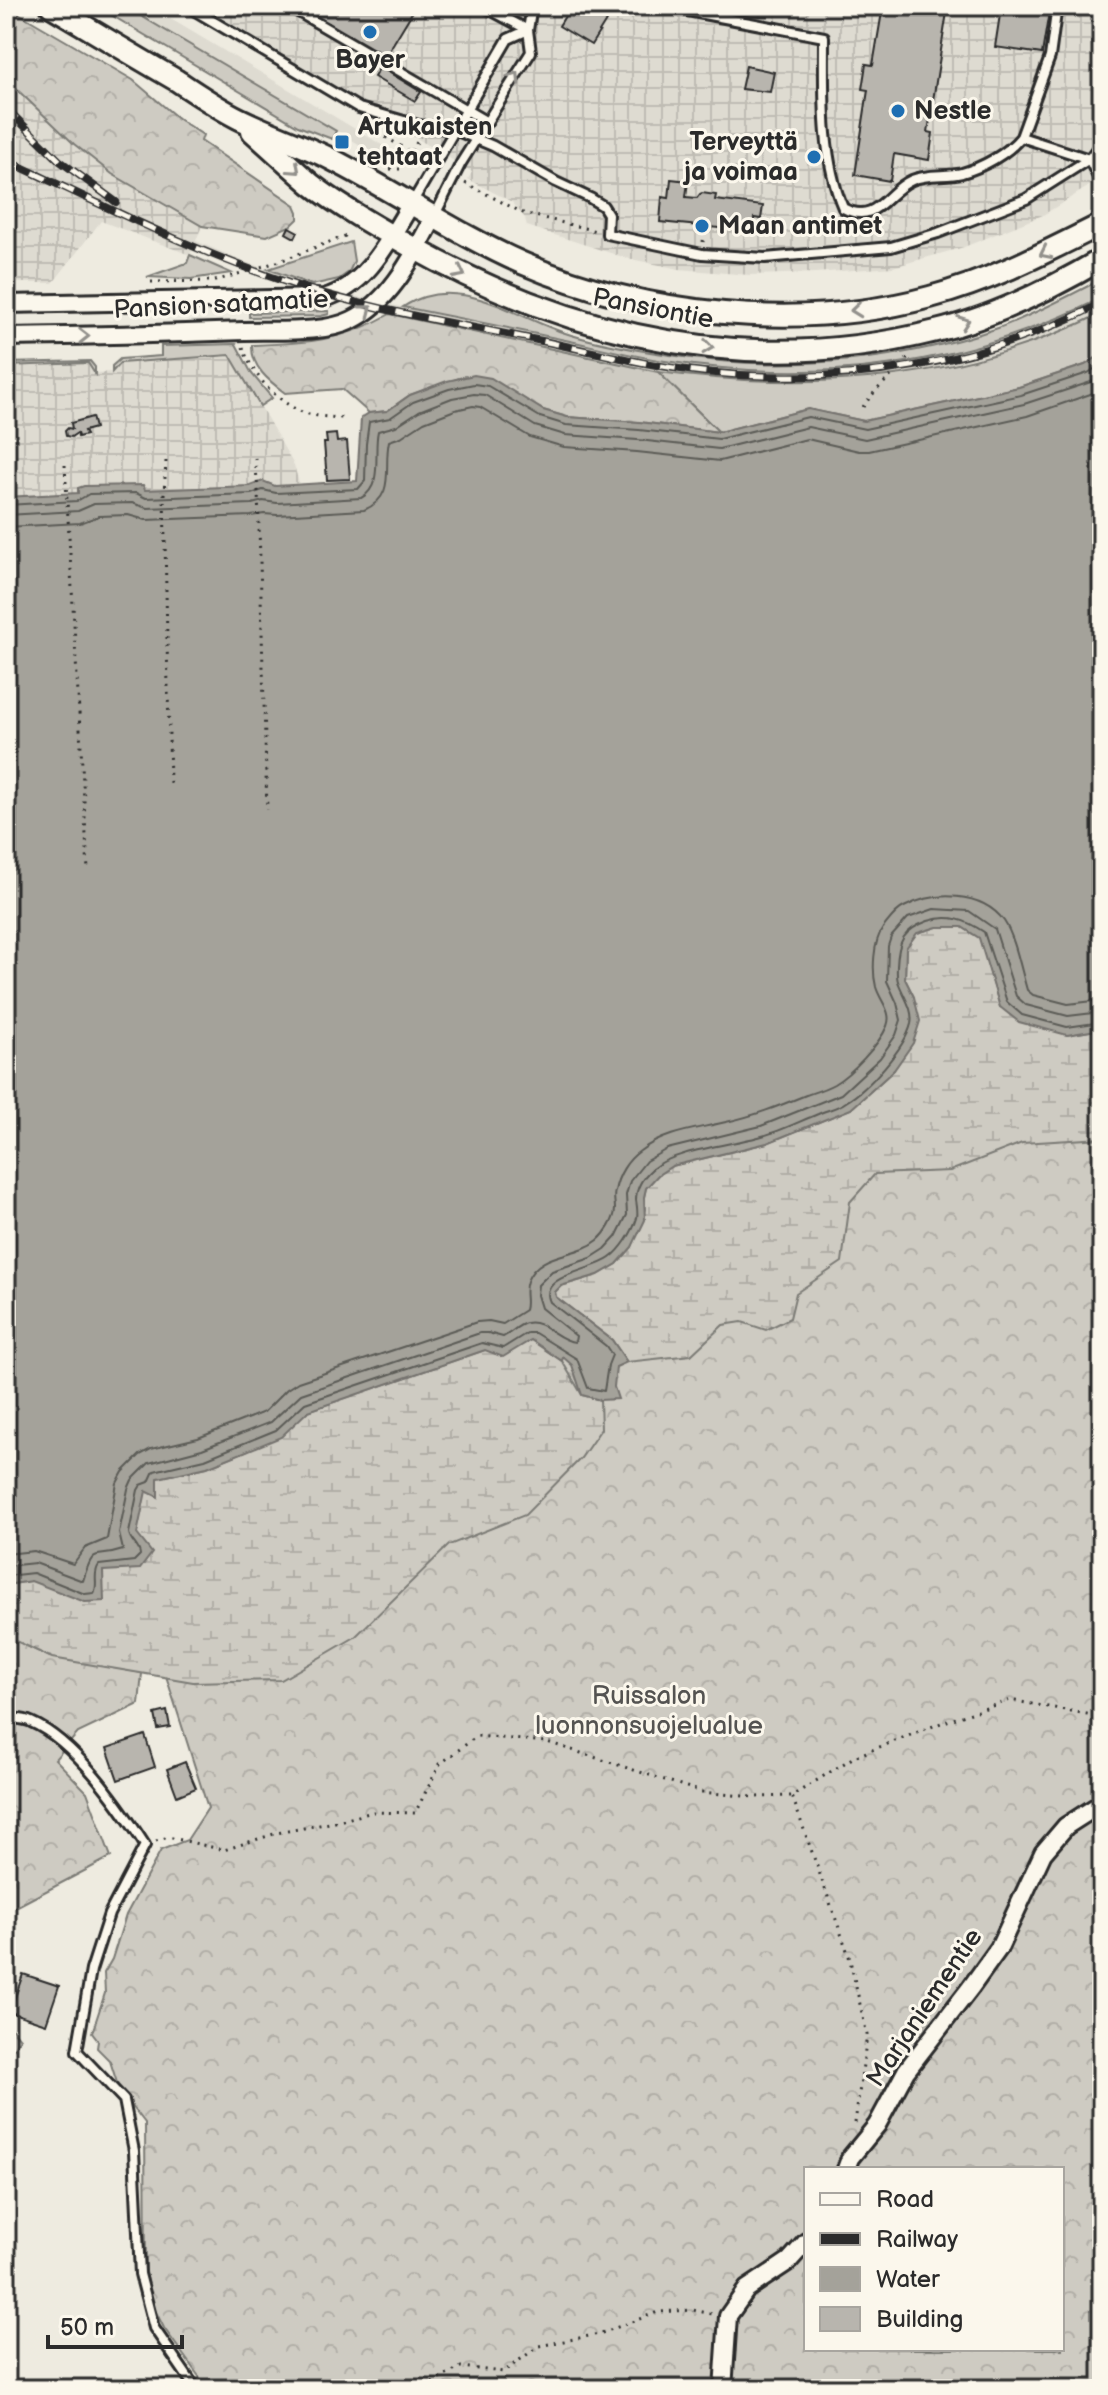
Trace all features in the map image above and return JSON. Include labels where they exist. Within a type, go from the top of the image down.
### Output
[{"type":"street","name":"Pansiontie","points":[[51,6],[237,117],[332,159],[522,263],[597,289],[651,302],[705,310],[796,315],[882,307],[930,297],[986,279],[1102,224]]},
{"type":"street","name":"Pansiontie","points":[[237,117],[313,185],[392,236],[464,276],[531,305],[598,327],[653,339],[732,350],[775,351],[850,347],[913,336],[940,331],[987,315],[1102,259]]},
{"type":"street","name":"Pansion satamatie","points":[[6,304],[324,298],[345,290],[360,277],[392,236],[411,204]]},
{"type":"street","name":"Pansion satamatie","points":[[6,337],[308,329],[349,322],[369,310],[403,272],[434,217]]},
{"type":"street","name":"Marjaniementie","points":[[847,2167],[850,2158],[877,2125],[906,2071],[999,1948],[1043,1853],[1066,1826],[1102,1803]]},
{"type":"street","points":[[723,2389],[728,2316],[747,2289],[789,2261],[804,2244]]},
{"type":"lane","points":[[187,6],[359,108],[427,127],[455,130],[493,146],[603,206],[608,214],[607,234],[702,254],[765,258],[891,247],[938,233],[1026,199],[1089,159],[1102,142]]},
{"type":"lane","points":[[288,6],[487,122]]},
{"type":"lane","points":[[483,6],[528,30]]},
{"type":"lane","points":[[434,217],[475,139],[531,52],[528,30],[532,6]]},
{"type":"lane","points":[[661,6],[824,37],[825,101],[835,190],[843,208],[854,215],[865,214],[881,206],[912,180],[961,174],[1012,148],[1021,137],[1050,57],[1057,6]]},
{"type":"lane","points":[[411,204],[508,39],[528,30]]},
{"type":"lane","points":[[1021,137],[1089,159],[1102,185]]},
{"type":"lane","points":[[6,1718],[29,1720],[62,1741],[120,1807],[145,1845],[109,1914],[91,1970],[77,2051],[124,2100],[134,2151],[140,2274],[154,2328],[196,2389]]},
{"type":"path","points":[[359,108],[364,124],[434,165]]},
{"type":"path","points":[[388,169],[401,169],[427,127]]},
{"type":"path","points":[[454,177],[523,213],[607,234]]},
{"type":"path","points":[[151,282],[215,281],[345,236]]},
{"type":"path","points":[[242,331],[245,352],[252,367],[285,403],[317,416],[343,418]]},
{"type":"path","points":[[863,407],[914,351],[913,336]]},
{"type":"path","points":[[255,458],[267,810]]},
{"type":"path","points":[[166,461],[170,784]]},
{"type":"path","points":[[65,465],[88,871]]},
{"type":"path","points":[[145,1845],[168,1837],[224,1850],[277,1833],[373,1812],[415,1813],[440,1764],[477,1736],[547,1742],[702,1792],[753,1797],[792,1796],[854,1757],[1010,1700],[1102,1715]]},
{"type":"path","points":[[792,1796],[849,1956],[867,2035],[854,2127]]},
{"type":"path","points":[[425,2387],[461,2367],[503,2372],[539,2346],[599,2334],[658,2312],[693,2310],[728,2316]]},
{"type":"shaded area","points":[[124,6],[149,6],[397,154],[391,163]]},
{"type":"shaded area","points":[[200,6],[1102,6],[1102,178],[1043,215],[964,247],[893,267],[749,275],[679,269],[626,258],[527,226],[525,218],[512,202],[468,179],[472,172]]},
{"type":"shaded area","points":[[6,79],[38,110],[160,203],[202,226],[190,255],[101,221],[53,283],[6,283]]},
{"type":"shaded area","points":[[196,241],[312,285],[377,302],[661,361],[704,367],[828,371],[901,364],[990,344],[1068,315],[1102,298],[1102,313],[1072,328],[991,357],[903,375],[791,382],[702,378],[658,372],[369,310],[297,290],[192,250]]},
{"type":"shaded area","points":[[231,355],[294,465],[299,483],[275,486],[263,481],[251,486],[144,490],[143,485],[84,486],[78,488],[78,493],[6,497],[6,366],[88,363],[95,373],[112,372],[120,363]]},
{"type":"green space","points":[[6,6],[133,80],[180,120],[203,135],[201,141],[295,205],[298,219],[267,236],[202,226],[112,174],[74,144],[6,79]]},
{"type":"green space","points":[[96,6],[124,6],[336,131],[332,139],[298,126]]},
{"type":"green space","points":[[351,242],[354,261],[349,272],[339,279],[312,285],[268,269]]},
{"type":"green space","points":[[190,255],[231,273],[191,279],[147,277],[187,263]]},
{"type":"green space","points":[[1102,279],[1102,298],[996,341],[888,365],[834,370],[722,368],[665,361],[403,307],[423,297],[463,295],[503,307],[562,332],[612,345],[705,360],[832,362],[916,350],[998,328]]},
{"type":"green space","points":[[329,311],[329,314],[321,316],[249,317],[249,313]]},
{"type":"green space","points":[[1102,313],[1102,354],[1085,365],[1019,387],[864,421],[808,409],[719,432],[658,372],[773,381],[829,381],[885,376],[940,368],[995,355]]},
{"type":"green space","points":[[390,314],[658,372],[719,432],[567,417],[543,410],[465,376],[410,395],[387,411],[369,413],[342,389],[285,393],[267,378],[254,360],[252,345],[339,336]]},
{"type":"green space","points":[[236,344],[252,374],[272,398],[260,406],[230,355],[120,363],[112,372],[112,366],[120,359],[161,356],[161,346]]},
{"type":"green space","points":[[90,361],[95,367],[95,374],[88,363],[6,366],[6,363]]},
{"type":"green space","name":"Ruissalon luonnonsuojelualue","points":[[1102,885],[1102,2389],[208,2389],[164,2328],[152,2304],[146,2272],[145,2123],[119,2089],[110,2061],[97,2048],[98,2041],[92,2033],[105,1993],[104,1973],[112,1959],[126,1915],[161,1850],[187,1840],[208,1808],[160,1657],[65,1659],[142,1673],[139,1704],[78,1733],[55,1759],[87,1792],[111,1857],[6,1912],[6,1636],[50,1657],[6,1624],[6,1443]]},
{"type":"green space","points":[[937,927],[962,927],[980,938],[1000,1007],[1067,1035],[1102,1029],[1102,1138],[1022,1143],[950,1171],[875,1174],[850,1202],[842,1262],[796,1293],[790,1318],[766,1330],[742,1322],[723,1325],[691,1355],[627,1362],[612,1340],[556,1297],[555,1292],[561,1286],[598,1275],[617,1264],[632,1247],[645,1209],[646,1188],[658,1175],[672,1166],[767,1143],[851,1109],[894,1070],[914,997],[905,979],[906,948],[917,933]]},
{"type":"green space","points":[[531,1340],[562,1361],[582,1395],[600,1400],[601,1429],[581,1458],[525,1515],[449,1545],[355,1637],[281,1680],[193,1682],[52,1658],[6,1636],[6,1585],[31,1581],[158,1478],[207,1467],[248,1450],[308,1411],[485,1350]]},
{"type":"green space","points":[[6,2021],[20,2038],[6,2060]]},
{"type":"water","points":[[1102,354],[1102,1029],[1067,1035],[1019,1022],[1000,1007],[979,938],[962,927],[937,927],[917,933],[906,948],[905,979],[914,997],[920,1021],[913,1043],[894,1070],[851,1109],[767,1143],[672,1166],[658,1175],[646,1188],[645,1220],[632,1247],[617,1264],[598,1275],[561,1286],[555,1292],[556,1297],[612,1340],[627,1362],[616,1367],[614,1387],[618,1399],[600,1400],[582,1395],[572,1365],[531,1340],[503,1357],[485,1350],[308,1411],[281,1437],[207,1467],[158,1478],[158,1497],[146,1491],[137,1534],[152,1553],[140,1569],[103,1571],[104,1601],[85,1602],[31,1581],[6,1585],[6,497],[78,493],[78,488],[84,486],[143,485],[145,490],[250,486],[263,481],[275,486],[357,481],[361,418],[369,413],[387,411],[410,395],[474,375],[491,378],[543,410],[567,417],[719,432],[808,409],[864,421],[1019,387],[1085,365]]},
{"type":"building","name":"Bayer","points":[[296,6],[416,6],[384,59]]},
{"type":"building","points":[[571,6],[614,8],[591,45],[559,26]]},
{"type":"building","name":"Nestle","points":[[883,6],[948,6],[928,132],[933,133],[929,160],[894,154],[890,181],[855,175],[868,90],[862,89],[866,64],[873,65]]},
{"type":"building","name":"Nestle","points":[[987,6],[1050,6],[1042,54],[995,47],[1001,8]]},
{"type":"building","points":[[746,66],[774,72],[770,92],[741,89]]},
{"type":"building","points":[[380,67],[421,92],[415,101],[374,77]]},
{"type":"building","points":[[671,179],[688,181],[686,197],[697,198],[702,193],[716,195],[715,200],[763,206],[761,219],[754,218],[749,231],[660,222],[662,197],[669,198]]},
{"type":"building","points":[[289,227],[298,232],[295,238],[286,233]]},
{"type":"building","points":[[92,417],[95,428],[84,431],[86,435],[78,437],[77,433],[66,436],[65,431],[72,429],[71,423]]},
{"type":"building","points":[[336,434],[337,442],[347,441],[350,479],[327,480],[324,443],[327,443],[326,435]]},
{"type":"building","points":[[167,1711],[170,1727],[158,1729],[155,1714]]},
{"type":"building","points":[[145,1735],[155,1767],[118,1780],[107,1748]]},
{"type":"building","points":[[185,1762],[196,1788],[177,1796],[167,1769]]},
{"type":"building","points":[[23,1974],[59,1986],[46,2024],[10,2012]]},
{"type":"railway","points":[[6,108],[60,161],[116,202]]},
{"type":"railway","points":[[6,160],[181,241],[289,283],[415,316],[703,372],[806,376],[908,367],[1007,343],[1102,303]]},
{"type":"place","name":"Bayer","points":[[370,32]]},
{"type":"place","name":"Nestle","points":[[898,111]]},
{"type":"place","name":"Artukaisten tehtaat","points":[[342,142]]},
{"type":"place","name":"Terveyttä ja voimaa","points":[[814,157]]},
{"type":"place","name":"Maan antimet","points":[[702,226]]}]
